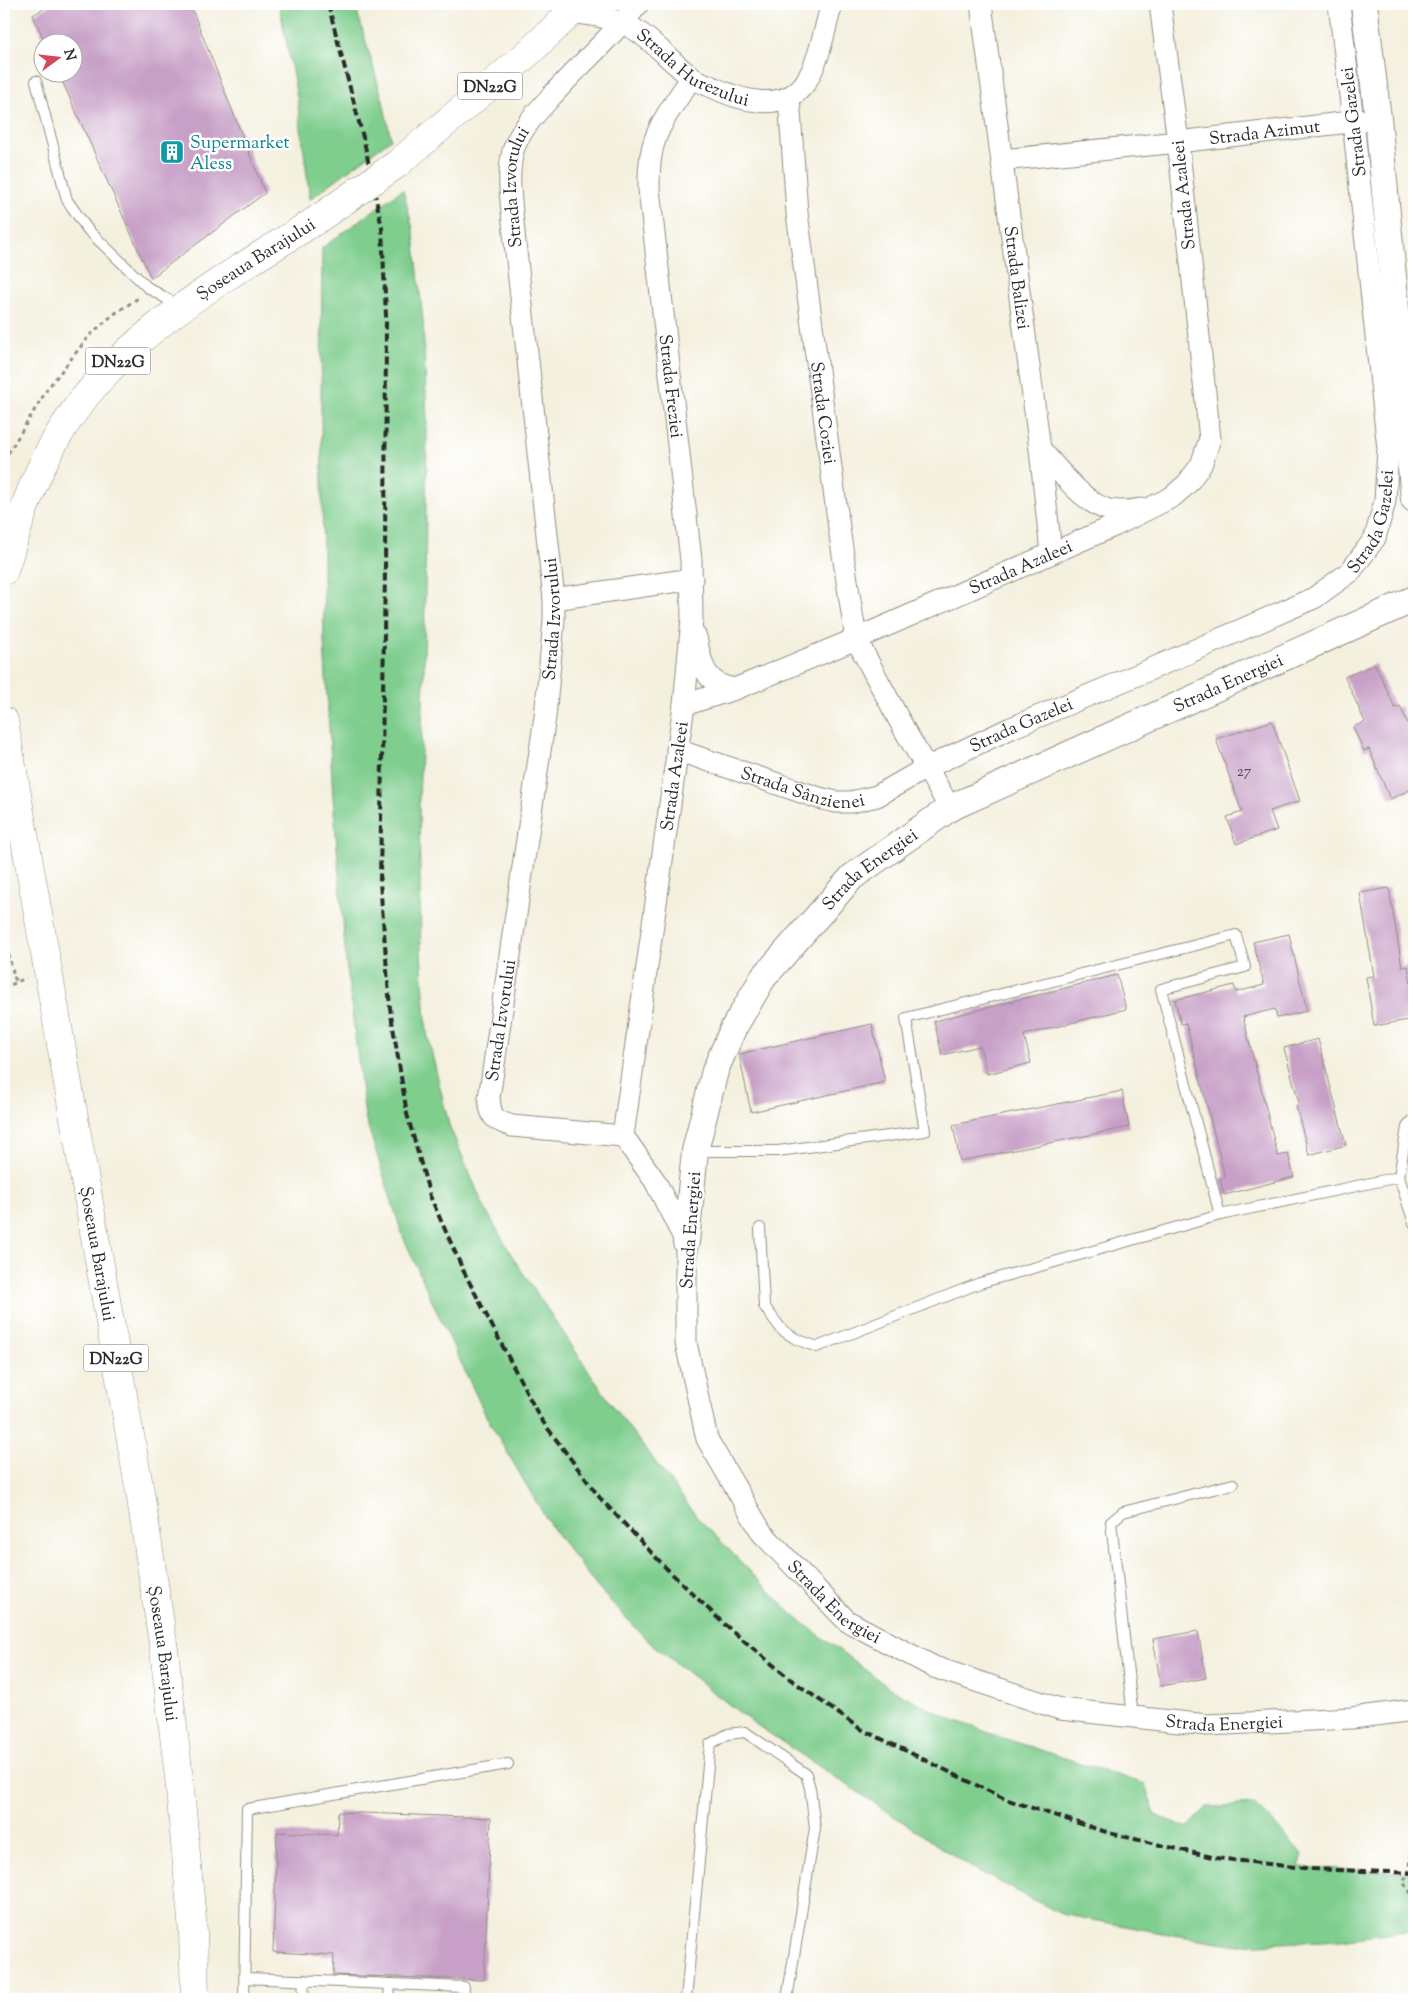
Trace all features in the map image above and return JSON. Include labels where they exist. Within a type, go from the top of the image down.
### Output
[{"type":"highway","name":"Șoseaua Barajului","points":[[4,571],[25,504],[55,440],[88,394],[135,343],[180,307],[315,220],[397,164],[525,56],[576,8]]},
{"type":"highway","name":"Șoseaua Barajului","points":[[4,721],[140,1492],[164,1650],[178,1766],[190,1902],[195,1999]]},
{"type":"street","name":"Strada Izvorului","points":[[623,1136],[512,1126],[497,1121],[491,1112],[490,1087],[545,717],[554,621],[554,599],[514,233],[510,186],[512,160],[515,145],[528,122],[638,4]]},
{"type":"street","points":[[789,97],[805,83],[815,62],[832,4]]},
{"type":"street","name":"Strada Balizei","points":[[981,4],[1040,450],[1051,553]]},
{"type":"street","name":"Strada Azaleei","points":[[623,1136],[684,705],[735,689],[856,639],[1114,526],[1172,497],[1188,484],[1201,465],[1210,439],[1178,142],[1160,4]]},
{"type":"street","name":"Strada Gazelei","points":[[1339,4],[1366,120],[1414,499]]},
{"type":"street","name":"Strada Gazelei","points":[[926,768],[1011,728],[1314,598],[1350,572],[1375,538],[1385,501],[1388,448],[1366,120],[1364,4]]},
{"type":"street","name":"Strada Hurezului","points":[[576,8],[622,23],[636,31],[691,78],[720,92],[746,100],[776,101],[789,97]]},
{"type":"street","name":"Strada Freziei","points":[[684,705],[692,619],[692,580],[649,189],[649,166],[653,144],[691,78]]},
{"type":"street","name":"Strada Coziei","points":[[789,97],[798,213],[840,535],[856,639],[926,768],[950,808]]},
{"type":"street","name":"Strada Azimut","points":[[1002,160],[1366,120]]},
{"type":"street","name":"Strada Azaleei","points":[[1040,450],[1080,493],[1108,510],[1126,511],[1149,508]]},
{"type":"street","points":[[554,599],[692,580]]},
{"type":"street","name":"Strada Energiei","points":[[1414,599],[950,808],[852,877],[763,978],[733,1029],[715,1071],[695,1151],[686,1242],[686,1344],[706,1439],[762,1533],[847,1621],[934,1667],[1060,1709],[1207,1725],[1352,1718],[1414,1710]]},
{"type":"street","points":[[692,619],[699,654],[710,678],[725,688],[735,689]]},
{"type":"street","name":"Strada Sânzienei","points":[[677,750],[836,802],[851,802],[877,796],[926,768]]},
{"type":"street","points":[[623,1136],[655,1181],[686,1242]]},
{"type":"lane","points":[[36,82],[67,200],[88,230],[148,287],[180,307]]},
{"type":"lane","points":[[695,1151],[778,1150],[925,1131],[906,1018],[1236,935],[1245,967],[1161,989],[1220,1215]]},
{"type":"lane","points":[[1414,1119],[1407,1128],[1399,1177],[1414,1223]]},
{"type":"lane","points":[[760,1228],[764,1306],[782,1330],[796,1339],[817,1347],[980,1284],[1220,1215],[1399,1177]]},
{"type":"lane","points":[[1133,1717],[1110,1522],[1123,1512],[1234,1484]]},
{"type":"lane","points":[[686,1999],[710,1744],[728,1734],[745,1732],[806,1774],[810,1788],[815,1828],[787,1999]]},
{"type":"lane","points":[[244,1999],[247,1809],[508,1764]]},
{"type":"lane","points":[[245,1978],[464,1987],[463,1999]]},
{"type":"lane","points":[[303,1999],[304,1980]]},
{"type":"lane","points":[[389,1999],[390,1984]]},
{"type":"path","points":[[4,460],[48,388],[90,335],[114,314],[139,298],[148,287]]},
{"type":"path","points":[[4,938],[16,983]]},
{"type":"path","points":[[1414,1830],[1410,1853],[1410,1873],[1404,1882],[1414,1901]]},
{"type":"green space","points":[[279,4],[355,4],[383,101],[391,139],[310,199],[297,97]]},
{"type":"green space","points":[[403,189],[414,234],[423,321],[427,421],[424,679],[419,800],[421,953],[427,1033],[449,1125],[484,1207],[515,1261],[613,1407],[699,1519],[794,1616],[888,1687],[946,1717],[1003,1738],[1145,1784],[1155,1815],[1188,1828],[1207,1807],[1254,1804],[1302,1855],[1298,1867],[1414,1873],[1414,1930],[1341,1940],[1240,1945],[1173,1935],[1061,1914],[971,1867],[749,1720],[649,1642],[597,1587],[548,1522],[486,1416],[402,1234],[365,1117],[346,962],[333,797],[324,642],[321,408],[322,248]]},
{"type":"building","name":"Supermarket Aless","points":[[52,4],[190,4],[265,193],[151,278],[63,82],[82,82],[82,32],[41,32],[33,15]]},
{"type":"building","points":[[1375,664],[1395,708],[1400,706],[1414,737],[1414,788],[1390,799],[1369,749],[1364,751],[1353,727],[1365,722],[1345,677]]},
{"type":"building","points":[[1272,721],[1300,801],[1270,811],[1277,830],[1236,844],[1227,817],[1242,812],[1216,739]]},
{"type":"building","points":[[1389,888],[1402,967],[1408,966],[1414,1002],[1414,1019],[1374,1026],[1366,977],[1374,976],[1360,893]]},
{"type":"building","points":[[1289,934],[1307,1011],[1277,1018],[1275,1009],[1243,1017],[1278,1156],[1288,1154],[1294,1177],[1224,1195],[1220,1179],[1225,1177],[1186,1023],[1181,1024],[1175,1000],[1234,985],[1236,992],[1264,985],[1253,942]]},
{"type":"building","points":[[1117,975],[1126,1009],[1024,1035],[1031,1063],[987,1074],[980,1046],[942,1055],[934,1021]]},
{"type":"building","points":[[872,1024],[885,1082],[751,1112],[739,1054]]},
{"type":"building","points":[[1318,1039],[1346,1145],[1309,1155],[1296,1106],[1299,1103],[1284,1048]]},
{"type":"building","points":[[1122,1091],[1129,1127],[960,1161],[953,1125]]},
{"type":"building","points":[[1198,1631],[1206,1678],[1161,1686],[1153,1639]]},
{"type":"building","points":[[338,1812],[491,1818],[484,1980],[333,1975],[334,1955],[273,1952],[277,1832],[337,1835]]},
{"type":"railway","points":[[328,4],[364,141],[382,228],[386,316],[385,571],[380,882],[390,1008],[407,1114],[430,1196],[463,1270],[540,1418],[600,1498],[665,1567],[724,1624],[790,1679],[859,1728],[1005,1799],[1109,1833],[1216,1858],[1312,1869],[1414,1873]]},
{"type":"place","name":"Supermarket Aless","points":[[172,152]]}]
